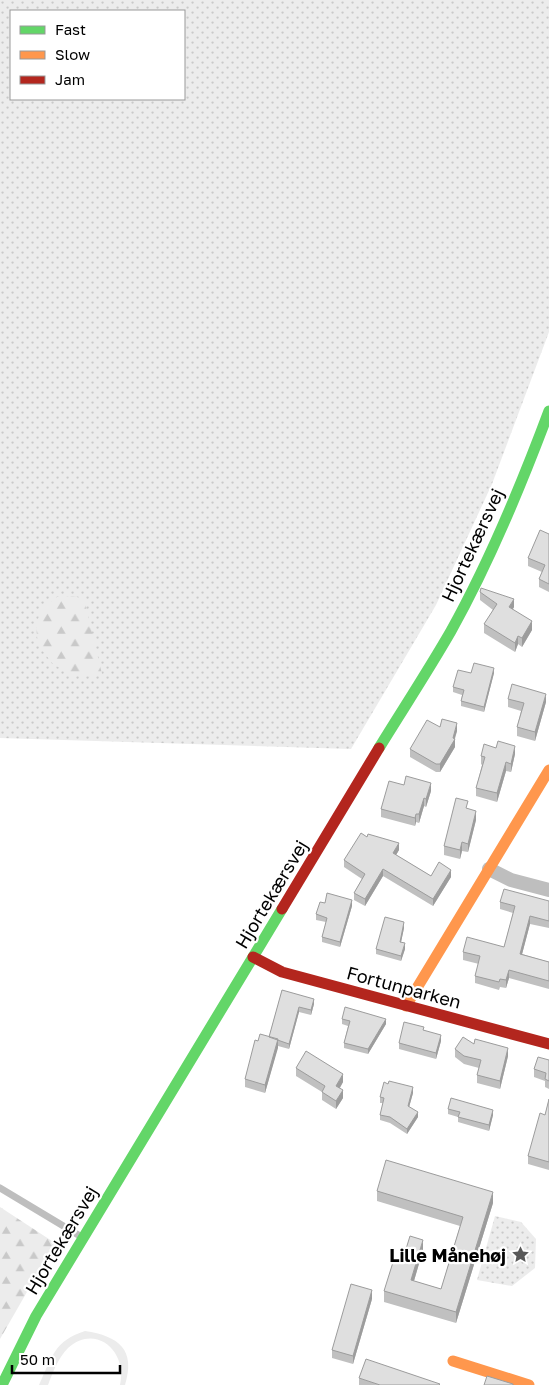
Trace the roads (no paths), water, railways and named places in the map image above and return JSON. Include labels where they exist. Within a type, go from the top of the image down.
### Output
[{"type":"street","name":"Hjortekærsvej","points":[[2,1385],[36,1316],[82,1238],[450,630],[486,561],[531,459],[549,411]]},
{"type":"street","points":[[406,1006],[549,770]]},
{"type":"street","points":[[489,869],[511,880],[549,890]]},
{"type":"street","name":"Fortunparken","points":[[253,957],[282,972],[549,1044]]},
{"type":"street","points":[[453,1361],[529,1385]]},
{"type":"lane","points":[[0,1188],[82,1238]]},
{"type":"place","name":"Lille Månehøj","points":[[520,1255]]}]
